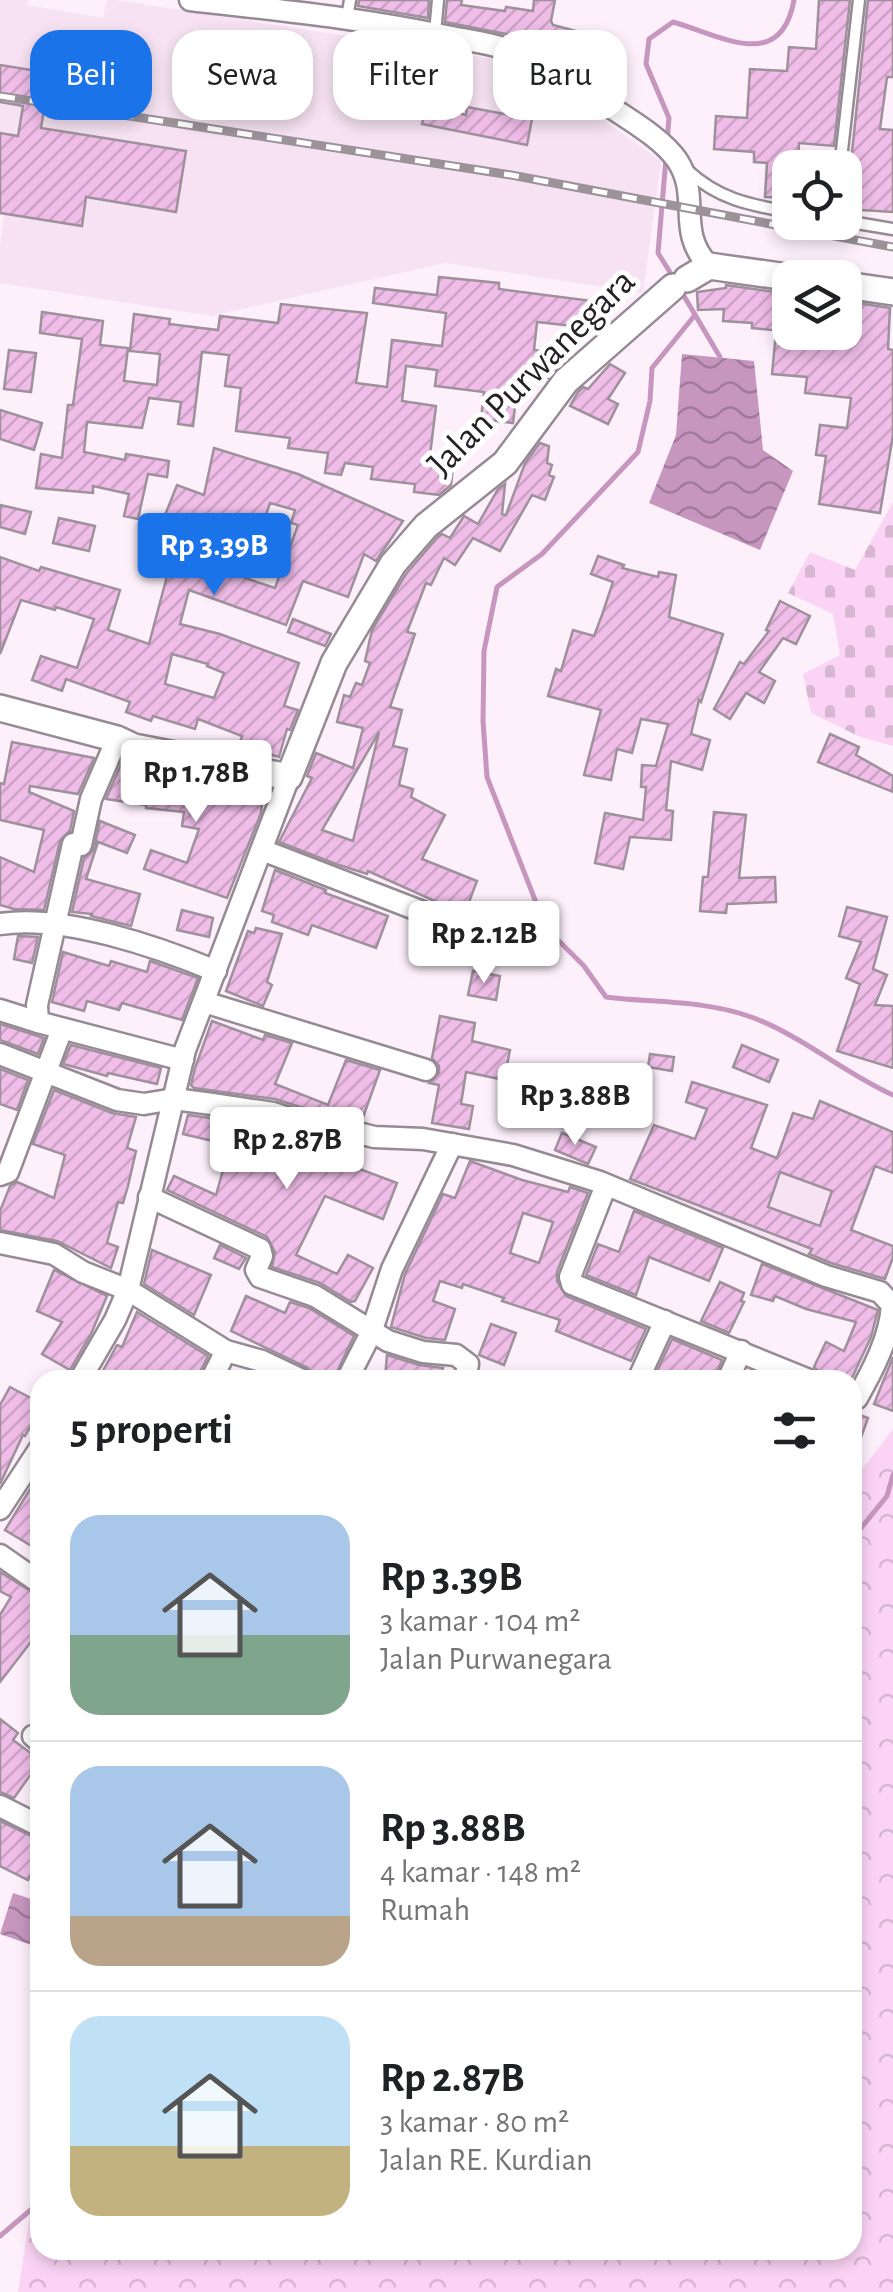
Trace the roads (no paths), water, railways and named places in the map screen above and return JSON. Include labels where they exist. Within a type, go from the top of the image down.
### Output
[{"type":"street","points":[[190,0],[349,9],[422,30]]},
{"type":"street","points":[[473,43],[520,54],[579,85],[676,160],[689,189],[690,239],[696,252],[690,277],[772,278]]},
{"type":"street","points":[[690,202],[708,190]]},
{"type":"street","name":"Jalan Purwanegara","points":[[289,777],[334,663],[392,564],[426,526],[506,463],[566,381],[690,277]]},
{"type":"street","points":[[862,287],[893,292]]},
{"type":"street","points":[[0,708],[117,738],[134,746],[289,777],[183,1060],[128,1290],[116,1320],[86,1370]]},
{"type":"street","points":[[38,1022],[36,1005],[54,924],[91,799],[117,738]]},
{"type":"street","points":[[262,850],[441,919],[458,927],[485,950]]},
{"type":"street","points":[[0,924],[54,924],[117,937],[216,972]]},
{"type":"street","points":[[204,1002],[426,1070]]},
{"type":"street","points":[[0,1010],[183,1060]]},
{"type":"street","points":[[0,1175],[8,1172],[62,1028]]},
{"type":"street","points":[[0,1054],[117,1100],[144,1104],[174,1100],[273,1113],[313,1126],[374,1137],[452,1144],[513,1155],[606,1184],[826,1276],[886,1293],[892,1305],[892,1321],[862,1390]]},
{"type":"street","points":[[352,1370],[371,1333],[392,1268],[452,1144]]},
{"type":"street","points":[[606,1184],[570,1277],[572,1284],[786,1370]]},
{"type":"street","points":[[149,1197],[260,1249],[262,1256],[256,1270],[260,1277],[324,1301],[371,1333],[423,1352],[456,1355],[468,1364],[467,1370]]},
{"type":"street","points":[[0,1243],[54,1254],[83,1272],[128,1290],[226,1351],[281,1370]]},
{"type":"street","points":[[643,1370],[665,1322]]},
{"type":"street","points":[[217,1370],[226,1351]]},
{"type":"street","points":[[732,1370],[741,1351]]},
{"type":"street","points":[[1,1505],[30,1463]]},
{"type":"street","points":[[0,1555],[30,1577]]},
{"type":"street","points":[[0,1806],[30,1821]]},
{"type":"lane","points":[[436,30],[438,0]]},
{"type":"lane","points":[[842,150],[858,0]]},
{"type":"lane","points":[[676,160],[708,190],[772,209]]},
{"type":"lane","points":[[862,224],[893,229]]},
{"type":"water","points":[[682,354],[754,361],[763,450],[793,471],[760,550],[649,503],[676,435]]},
{"type":"water","points":[[13,1893],[30,1899],[30,1944],[0,1934]]},
{"type":"waterway","points":[[667,142],[669,118],[646,64],[649,39],[673,22],[729,40],[763,43],[776,36],[787,22],[794,0]]},
{"type":"waterway","points":[[666,158],[658,253],[673,277]]},
{"type":"waterway","points":[[681,291],[720,357]]},
{"type":"waterway","points":[[695,315],[652,368],[650,401],[638,452],[542,554],[497,587],[484,651],[487,777],[546,928],[584,966],[606,997],[698,1005],[751,1017],[893,1095]]},
{"type":"waterway","points":[[862,1527],[887,1496],[893,1475]]},
{"type":"waterway","points":[[0,2236],[30,2210]]},
{"type":"railway","points":[[0,96],[511,175],[893,247]]}]
